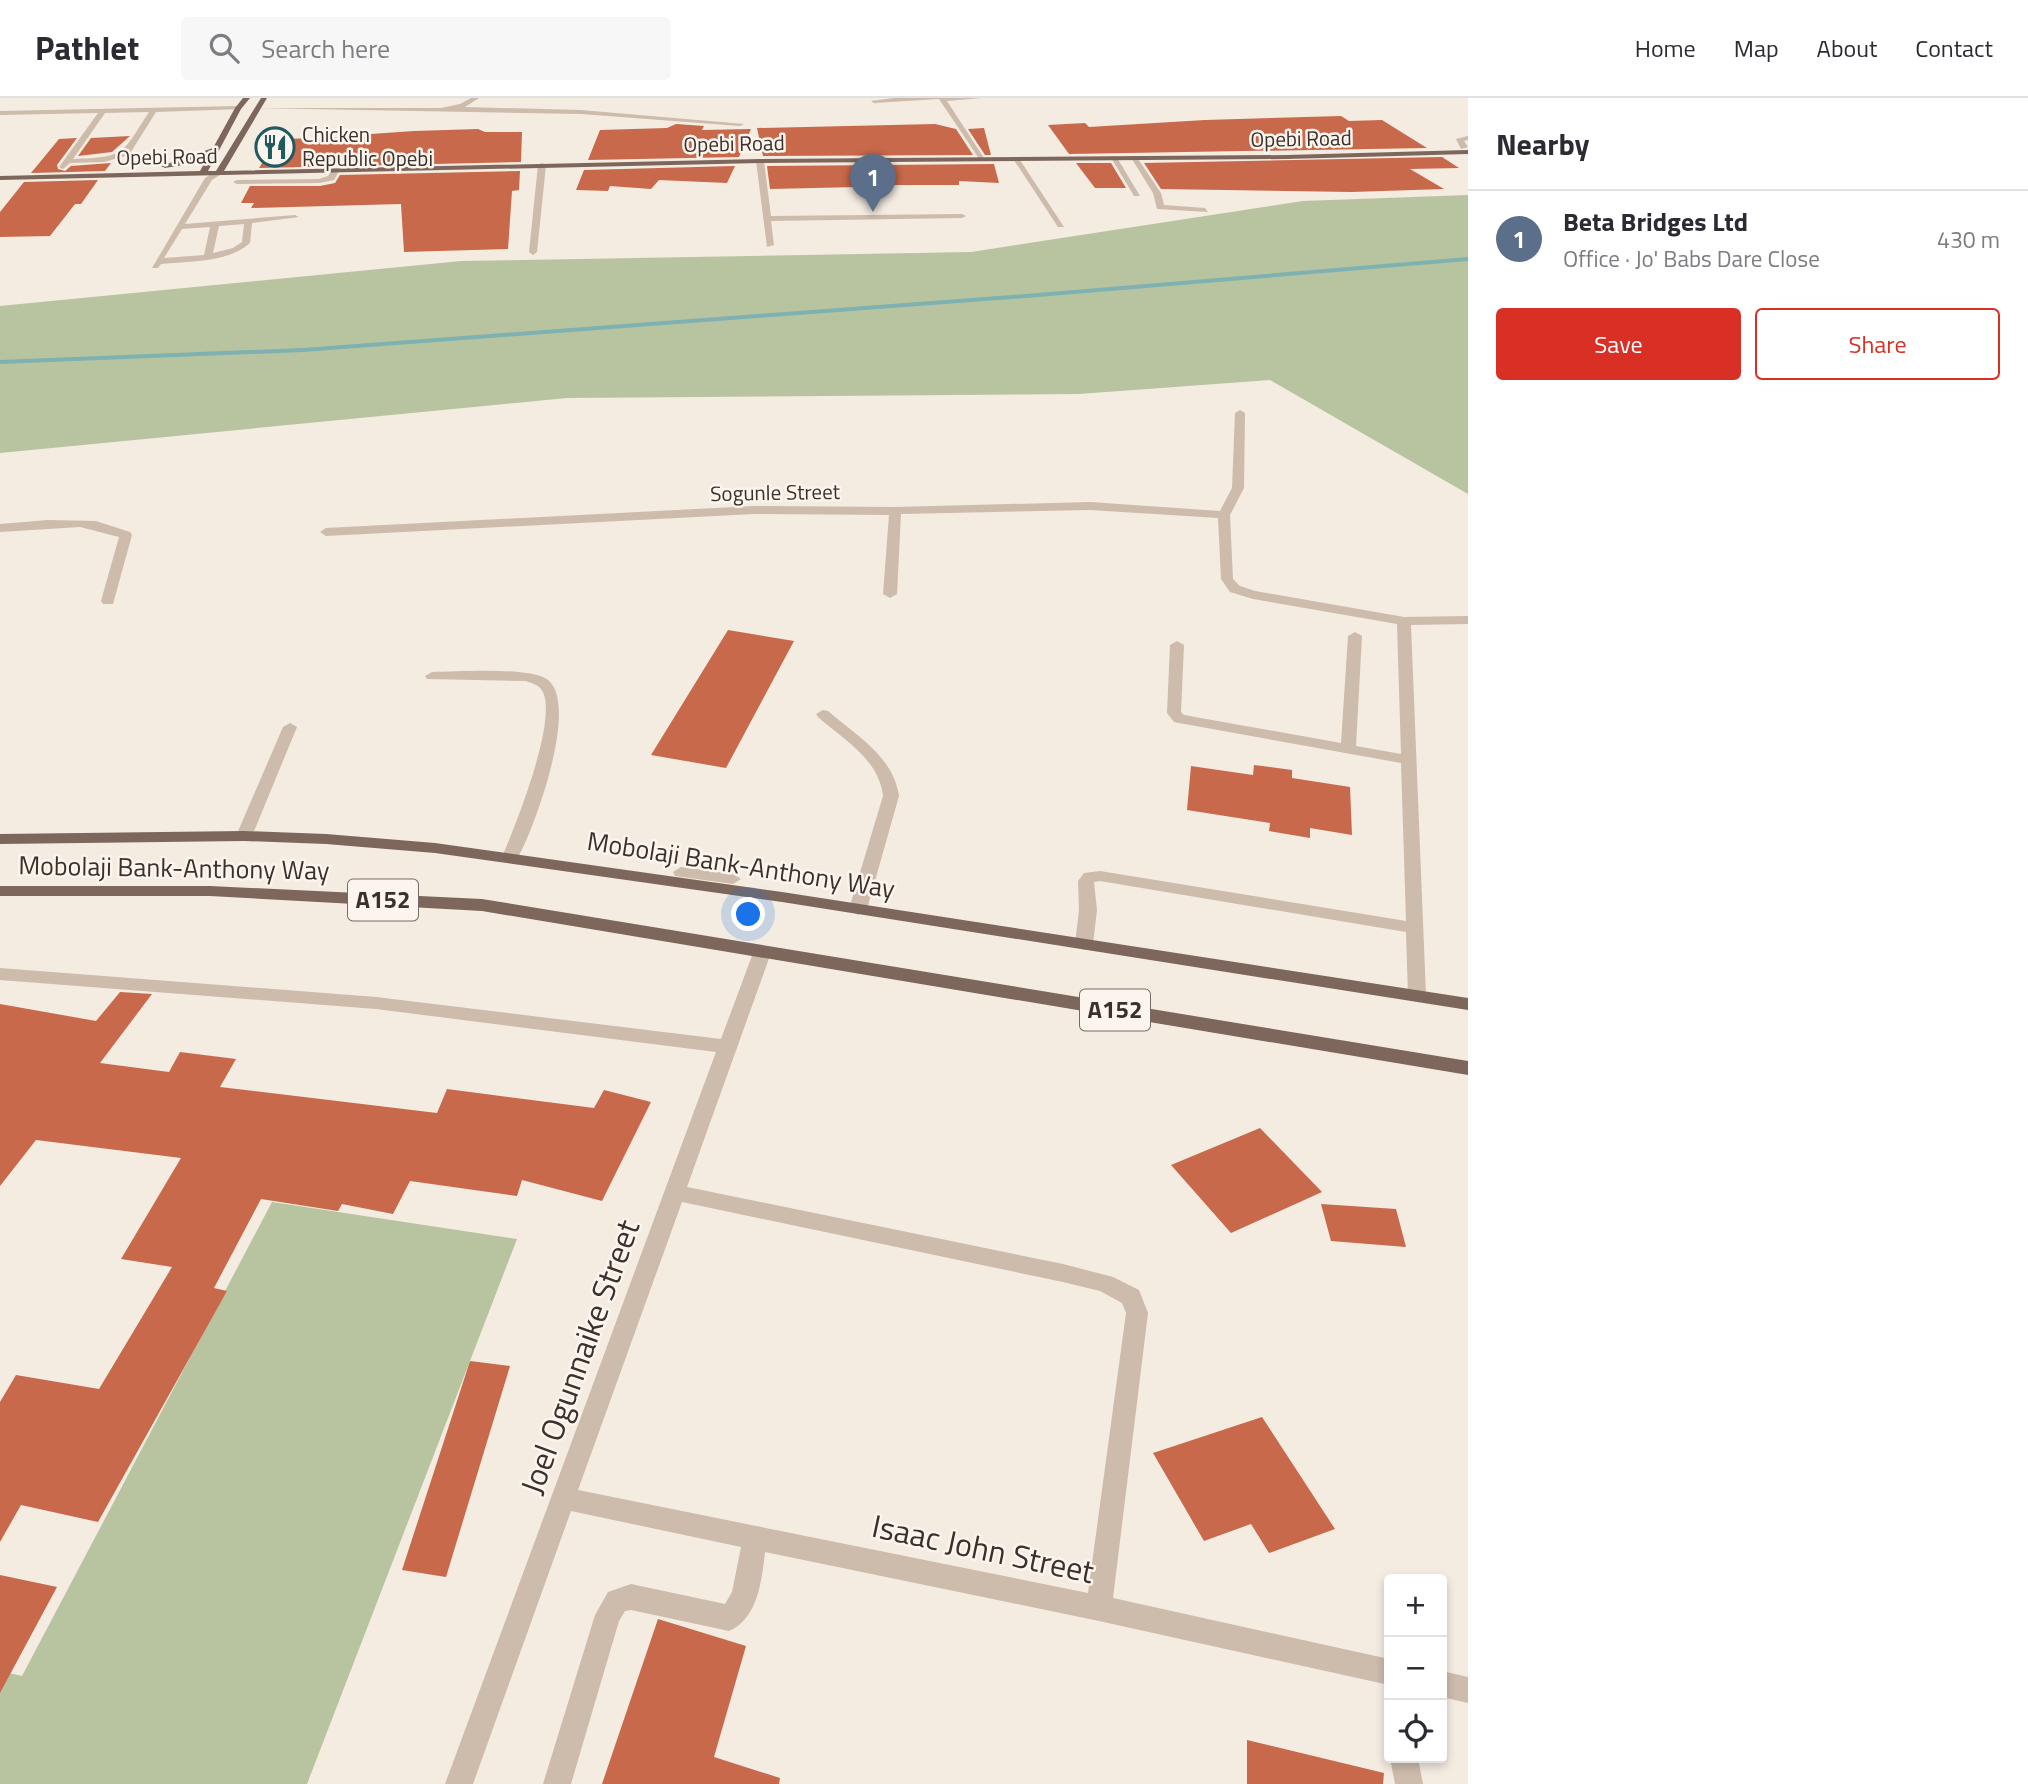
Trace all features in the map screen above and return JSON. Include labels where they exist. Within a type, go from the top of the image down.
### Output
[{"type":"main road","points":[[206,176],[214,150],[238,108],[247,98]]},
{"type":"main road","points":[[222,169],[264,98]]},
{"type":"main road","name":"Opebi Road","points":[[222,169],[272,165],[1467,149]]},
{"type":"main road","name":"Opebi Road","points":[[0,172],[209,165],[222,169],[335,171],[979,156],[1015,159],[1133,158],[1467,149]]},
{"type":"main road","points":[[157,167],[186,162],[214,150]]},
{"type":"main road","points":[[228,155],[238,160]]},
{"type":"main road","points":[[253,163],[272,165]]},
{"type":"main road","name":"Opebi Road","points":[[0,178],[206,176]]},
{"type":"main road","name":"Mobolaji Bank-Anthony Way","points":[[0,839],[244,836],[340,840],[510,857],[1468,1004]]},
{"type":"main road","name":"Mobolaji Bank-Anthony Way","points":[[0,891],[210,891],[482,905],[1468,1068]]},
{"type":"street","points":[[451,109],[476,98]]},
{"type":"street","points":[[940,98],[979,156]]},
{"type":"street","points":[[874,101],[979,98]]},
{"type":"street","points":[[0,113],[238,108]]},
{"type":"street","points":[[256,108],[581,112],[740,124]]},
{"type":"street","points":[[68,161],[104,160],[126,153],[153,111]]},
{"type":"street","points":[[61,170],[102,112]]},
{"type":"street","points":[[1467,149],[1460,139],[1468,138]]},
{"type":"street","points":[[1113,158],[1137,194]]},
{"type":"street","points":[[1133,158],[1157,193],[1160,207],[1205,210]]},
{"type":"street","points":[[1015,159],[1061,225]]},
{"type":"street","points":[[760,161],[770,244]]},
{"type":"street","points":[[533,252],[542,165]]},
{"type":"street","points":[[222,169],[206,176],[181,227],[157,264],[236,250],[246,243],[248,221]]},
{"type":"street","points":[[237,182],[327,180],[335,171]]},
{"type":"street","points":[[766,219],[962,216]]},
{"type":"street","points":[[181,227],[295,217]]},
{"type":"street","points":[[208,257],[215,224]]},
{"type":"street","points":[[1240,413],[1238,488],[1224,514],[1227,579],[1235,589],[1253,595],[1404,621],[1468,620]]},
{"type":"street","name":"Sogunle Street","points":[[326,532],[754,510],[895,511],[1090,506],[1224,514]]},
{"type":"street","points":[[890,594],[895,511]]},
{"type":"street","points":[[0,528],[84,522],[112,527],[126,535],[108,601]]},
{"type":"street","points":[[1404,621],[1416,996]]},
{"type":"street","points":[[1348,749],[1355,636]]},
{"type":"street","points":[[1177,645],[1174,713],[1179,719],[1409,760]]},
{"type":"street","points":[[432,676],[527,677],[548,688],[551,696],[551,741],[529,814],[510,857]]},
{"type":"street","points":[[822,714],[881,764],[889,781],[891,796],[858,909]]},
{"type":"street","points":[[244,836],[290,727]]},
{"type":"street","points":[[681,872],[733,879]]},
{"type":"street","points":[[1084,944],[1088,910],[1086,881],[1090,877],[1100,876],[1414,928]]},
{"type":"street","name":"Joel Ogunnaike Street","points":[[459,1784],[762,953]]},
{"type":"street","points":[[0,974],[376,1003],[727,1047]]},
{"type":"street","points":[[674,1192],[1063,1273],[1105,1283],[1131,1297],[1137,1313],[1099,1608]]},
{"type":"street","name":"Isaac John Street","points":[[562,1498],[1099,1608],[1384,1671]]},
{"type":"street","points":[[557,1784],[608,1615],[617,1601],[631,1597],[729,1618],[738,1611],[744,1598],[755,1538]]},
{"type":"street","points":[[1447,1685],[1468,1690]]},
{"type":"street","points":[[1405,1763],[1409,1784]]},
{"type":"green space","points":[[1468,195],[1468,494],[1270,380],[1079,394],[567,398],[0,453],[0,306],[461,261],[971,252],[1303,201]]},
{"type":"green space","points":[[272,1202],[517,1239],[307,1784],[0,1784],[0,1671],[22,1676]]},
{"type":"building","points":[[1341,116],[1349,121],[1382,120],[1427,148],[1069,154],[1048,125],[1085,123],[1089,127]]},
{"type":"building","points":[[676,124],[704,126],[702,130],[751,129],[739,157],[588,160],[600,130],[667,128]]},
{"type":"building","points":[[935,124],[956,129],[973,155],[763,156],[757,128]]},
{"type":"building","points":[[984,128],[991,155],[985,155],[968,129]]},
{"type":"building","points":[[478,129],[485,132],[522,132],[521,162],[259,168],[277,139],[370,137],[371,134]]},
{"type":"building","points":[[130,136],[112,152],[78,156],[91,138]]},
{"type":"building","points":[[77,138],[57,165],[58,169],[65,171],[71,166],[111,163],[105,171],[31,173],[59,139]]},
{"type":"building","points":[[1442,157],[1459,168],[1410,169],[1444,189],[1352,192],[1161,189],[1144,163]]},
{"type":"building","points":[[1076,163],[1111,163],[1126,188],[1095,188]]},
{"type":"building","points":[[994,164],[999,183],[959,181],[959,185],[858,185],[770,189],[767,166]]},
{"type":"building","points":[[735,166],[727,183],[659,180],[651,189],[610,186],[608,191],[576,190],[584,170]]},
{"type":"building","points":[[520,171],[519,190],[512,191],[508,249],[404,252],[401,204],[251,208],[254,203],[241,203],[250,186],[320,186],[335,183],[340,175]]},
{"type":"building","points":[[98,180],[81,204],[75,204],[50,236],[0,237],[0,212],[24,182]]},
{"type":"building","points":[[728,630],[794,641],[726,768],[651,755]]},
{"type":"building","points":[[1254,765],[1292,770],[1292,778],[1350,787],[1352,835],[1310,828],[1310,838],[1269,831],[1270,823],[1187,810],[1191,766],[1253,775]]},
{"type":"building","points":[[120,992],[152,994],[100,1063],[169,1072],[180,1052],[236,1059],[220,1087],[437,1113],[447,1089],[594,1108],[604,1090],[651,1102],[602,1201],[522,1180],[517,1196],[410,1181],[393,1214],[342,1204],[338,1211],[261,1199],[214,1288],[227,1291],[98,1522],[21,1505],[0,1542],[0,1402],[16,1375],[99,1389],[172,1267],[121,1259],[181,1158],[36,1140],[0,1186],[0,1004],[96,1021]]},
{"type":"building","points":[[1260,1128],[1322,1192],[1231,1233],[1171,1165]]},
{"type":"building","points":[[1321,1204],[1396,1209],[1406,1247],[1331,1241]]},
{"type":"building","points":[[470,1361],[510,1366],[446,1577],[402,1570]]},
{"type":"building","points":[[1262,1417],[1335,1529],[1269,1553],[1251,1524],[1204,1541],[1153,1453]]},
{"type":"building","points":[[0,1575],[57,1587],[0,1693]]},
{"type":"building","points":[[658,1619],[746,1646],[714,1757],[780,1778],[779,1784],[602,1784]]},
{"type":"building","points":[[1247,1740],[1384,1773],[1383,1784],[1247,1784]]},
{"type":"waterway","points":[[0,362],[303,350],[1026,296],[1468,259]]},
{"type":"place","name":"Chicken Republic Opebi","points":[[275,147]]},
{"type":"place","name":"Beta Bridges Ltd","points":[[873,212]]}]
